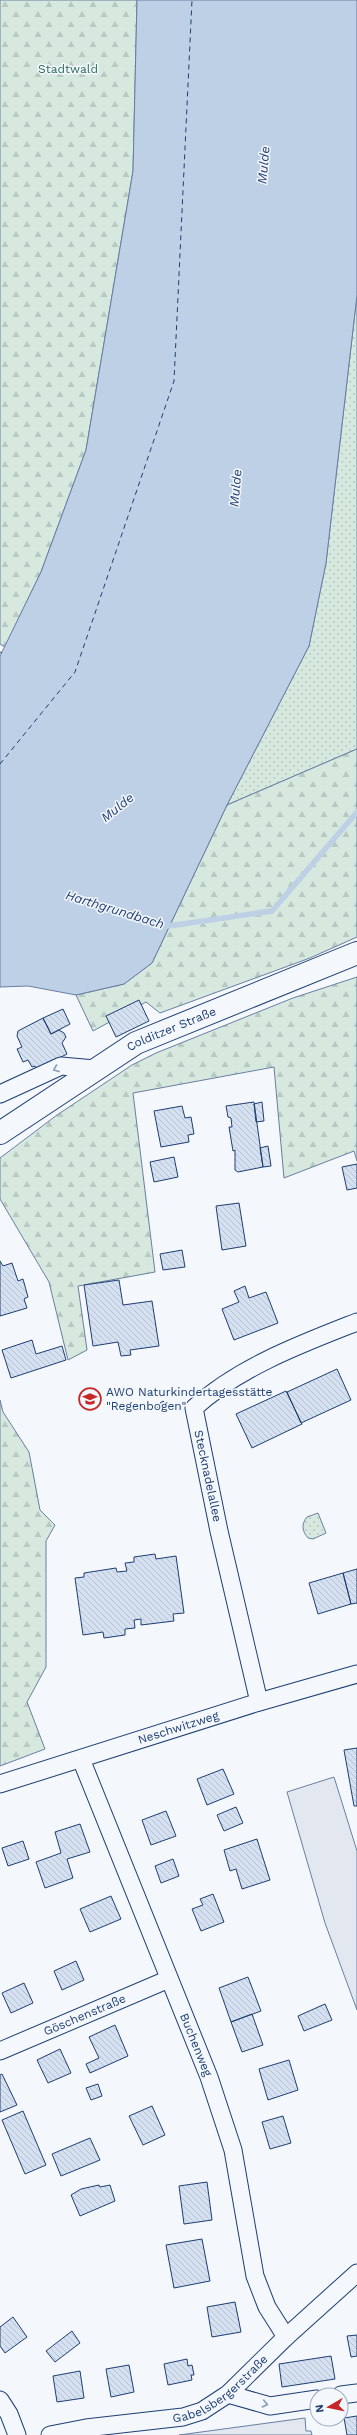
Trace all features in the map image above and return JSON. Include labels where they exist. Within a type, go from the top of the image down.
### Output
[{"type":"main road","name":"Colditzer Straße","points":[[0,1133],[95,1068],[136,1043],[357,954]]},
{"type":"street","points":[[0,1094],[62,1066],[95,1068]]},
{"type":"street","name":"Stecknadelallee","points":[[259,1702],[219,1531],[194,1408],[212,1392],[251,1369],[307,1342],[357,1322]]},
{"type":"street","name":"Neschwitzweg","points":[[0,1784],[259,1702],[357,1674]]},
{"type":"street","name":"Buchenweg","points":[[81,1759],[209,2076],[233,2150],[255,2276],[267,2307],[286,2337]]},
{"type":"street","name":"Göschenstraße","points":[[0,2051],[169,1980]]},
{"type":"street","name":"Gabelsbergerstraße","points":[[50,2435],[86,2428],[183,2417],[202,2411],[228,2394],[286,2337],[357,2273]]},
{"type":"street","points":[[228,2394],[270,2406],[309,2400]]},
{"type":"street","points":[[0,2400],[9,2414],[17,2435]]},
{"type":"green space","name":"Stadtwald","points":[[0,0],[137,0],[133,171],[86,450],[41,572],[5,647],[0,644]]},
{"type":"green space","points":[[357,295],[357,749],[227,805],[309,646],[326,563]]},
{"type":"green space","points":[[357,749],[357,937],[310,958],[160,1013],[146,1002],[93,1031],[76,995],[124,984],[152,963],[227,805]]},
{"type":"green space","points":[[357,977],[357,1161],[354,1151],[284,1178],[274,1067],[133,1093],[155,1272],[78,1286],[87,1350],[68,1360],[49,1282],[0,1199],[0,1158],[57,1115],[132,1065],[156,1053],[293,998]]},
{"type":"green space","points":[[0,1400],[3,1412],[29,1452],[40,1510],[55,1525],[46,1541],[46,1667],[27,1702],[45,1749],[0,1766]]},
{"type":"green space","points":[[318,1513],[326,1533],[313,1539],[308,1538],[303,1530],[304,1522],[307,1517]]},
{"type":"shaded area","points":[[334,1777],[357,1851],[357,2010],[325,1923],[287,1792]]},
{"type":"shaded area","points":[[305,2418],[306,2431],[311,2431],[312,2435],[179,2435]]},
{"type":"water","name":"Mulde","points":[[137,0],[357,0],[357,295],[326,563],[309,646],[227,805],[152,963],[124,984],[76,995],[28,986],[0,987],[0,656],[41,572],[86,450],[133,171]]},
{"type":"building","points":[[139,1000],[149,1021],[116,1037],[106,1016]]},
{"type":"building","points":[[63,1009],[70,1024],[51,1034],[43,1018]]},
{"type":"building","points":[[43,1018],[51,1034],[59,1030],[64,1033],[66,1037],[62,1043],[67,1054],[37,1069],[35,1066],[32,1067],[28,1060],[23,1062],[17,1049],[22,1047],[17,1036],[18,1031]]},
{"type":"building","points":[[254,1102],[263,1167],[238,1172],[235,1170],[235,1150],[233,1151],[229,1127],[232,1127],[231,1118],[228,1117],[226,1106]]},
{"type":"building","points":[[262,1102],[264,1121],[256,1122],[254,1104]]},
{"type":"building","points":[[182,1106],[185,1118],[191,1117],[194,1134],[188,1135],[189,1142],[161,1147],[154,1111]]},
{"type":"building","points":[[268,1146],[271,1166],[263,1167],[260,1148]]},
{"type":"building","points":[[174,1157],[178,1177],[154,1182],[150,1162]]},
{"type":"building","points":[[357,1164],[357,1188],[347,1190],[342,1167]]},
{"type":"building","points":[[239,1203],[246,1246],[222,1250],[216,1206]]},
{"type":"building","points":[[182,1250],[185,1267],[163,1270],[160,1254]]},
{"type":"building","points":[[0,1261],[3,1266],[12,1263],[18,1281],[23,1279],[28,1297],[24,1299],[27,1308],[0,1316]]},
{"type":"building","points":[[119,1280],[123,1305],[152,1301],[159,1346],[130,1350],[131,1355],[121,1356],[118,1342],[93,1346],[84,1285]]},
{"type":"building","points":[[245,1286],[249,1298],[266,1292],[278,1323],[234,1340],[222,1309],[239,1302],[234,1291]]},
{"type":"building","points":[[32,1340],[36,1354],[62,1346],[66,1360],[11,1378],[2,1350]]},
{"type":"building","points":[[337,1369],[351,1400],[301,1423],[287,1392]]},
{"type":"building","points":[[286,1391],[302,1424],[252,1448],[236,1414]]},
{"type":"building","points":[[163,1401],[170,1408],[163,1413],[156,1406]]},
{"type":"building","points":[[155,1554],[156,1559],[176,1556],[184,1613],[173,1614],[174,1621],[141,1625],[141,1619],[134,1620],[135,1628],[125,1629],[125,1635],[104,1638],[103,1632],[83,1635],[75,1578],[84,1577],[84,1573],[116,1568],[117,1572],[127,1571],[125,1563],[134,1562],[134,1557]]},
{"type":"building","points":[[357,1569],[357,1603],[351,1604],[343,1573]]},
{"type":"building","points":[[343,1573],[351,1604],[318,1614],[309,1583]]},
{"type":"building","points":[[357,1748],[357,1806],[354,1806],[344,1750]]},
{"type":"building","points":[[223,1769],[234,1794],[207,1805],[197,1779]]},
{"type":"building","points":[[236,1807],[243,1823],[224,1831],[217,1815]]},
{"type":"building","points":[[166,1811],[176,1836],[151,1845],[142,1820]]},
{"type":"building","points":[[80,1824],[90,1852],[67,1859],[73,1878],[45,1888],[36,1862],[61,1853],[55,1832]]},
{"type":"building","points":[[257,1839],[270,1880],[242,1889],[236,1869],[230,1871],[224,1850]]},
{"type":"building","points":[[23,1841],[29,1859],[8,1866],[2,1848]]},
{"type":"building","points":[[173,1859],[179,1876],[161,1883],[155,1866]]},
{"type":"building","points":[[213,1894],[224,1922],[201,1931],[192,1909],[203,1905],[200,1899]]},
{"type":"building","points":[[111,1896],[121,1919],[90,1932],[80,1909]]},
{"type":"building","points":[[76,1961],[84,1980],[62,1990],[54,1971]]},
{"type":"building","points":[[248,1977],[261,2011],[231,2022],[219,1988]]},
{"type":"building","points":[[24,1983],[33,2003],[11,2013],[2,1993]]},
{"type":"building","points":[[325,2004],[332,2020],[304,2031],[298,2016]]},
{"type":"building","points":[[252,2014],[263,2045],[242,2052],[231,2022]]},
{"type":"building","points":[[115,2025],[128,2056],[90,2073],[86,2064],[99,2058],[89,2037]]},
{"type":"building","points":[[60,2049],[71,2073],[48,2083],[37,2060]]},
{"type":"building","points":[[289,2060],[298,2090],[268,2100],[259,2069]]},
{"type":"building","points":[[2,2074],[17,2105],[0,2112],[0,2075]]},
{"type":"building","points":[[98,2084],[102,2096],[91,2100],[86,2088]]},
{"type":"building","points":[[152,2106],[165,2135],[143,2145],[129,2116]]},
{"type":"building","points":[[23,2111],[46,2165],[25,2174],[2,2120]]},
{"type":"building","points":[[283,2116],[291,2143],[270,2149],[262,2122]]},
{"type":"building","points":[[90,2138],[100,2160],[61,2176],[52,2154]]},
{"type":"building","points":[[207,2182],[212,2220],[184,2224],[179,2186]]},
{"type":"building","points":[[99,2185],[100,2187],[110,2185],[115,2201],[80,2216],[71,2195],[81,2189]]},
{"type":"building","points":[[202,2239],[210,2281],[174,2288],[166,2245]]},
{"type":"building","points":[[235,2302],[241,2332],[212,2337],[207,2307]]},
{"type":"building","points":[[13,2317],[27,2337],[5,2353],[0,2346],[0,2327]]},
{"type":"building","points":[[72,2331],[80,2343],[55,2362],[46,2351]]},
{"type":"building","points":[[357,2335],[357,2356],[351,2357],[347,2336]]},
{"type":"building","points":[[331,2356],[335,2379],[282,2387],[279,2364]]},
{"type":"building","points":[[187,2359],[188,2366],[192,2365],[194,2375],[191,2375],[192,2380],[168,2385],[164,2364]]},
{"type":"building","points":[[129,2365],[134,2392],[111,2397],[106,2369]]},
{"type":"building","points":[[80,2371],[84,2398],[57,2402],[53,2376]]},
{"type":"building","points":[[357,2416],[357,2435],[347,2435],[346,2427],[349,2427],[349,2417]]},
{"type":"waterway","name":"Harthgrundbach","points":[[162,924],[169,926],[272,911],[357,812]]},
{"type":"ferry route","points":[[0,764],[75,672],[174,381],[192,0]]},
{"type":"place","name":"AWO Naturkindertagesstätte \"Regenbogen\"","points":[[90,1399]]}]
